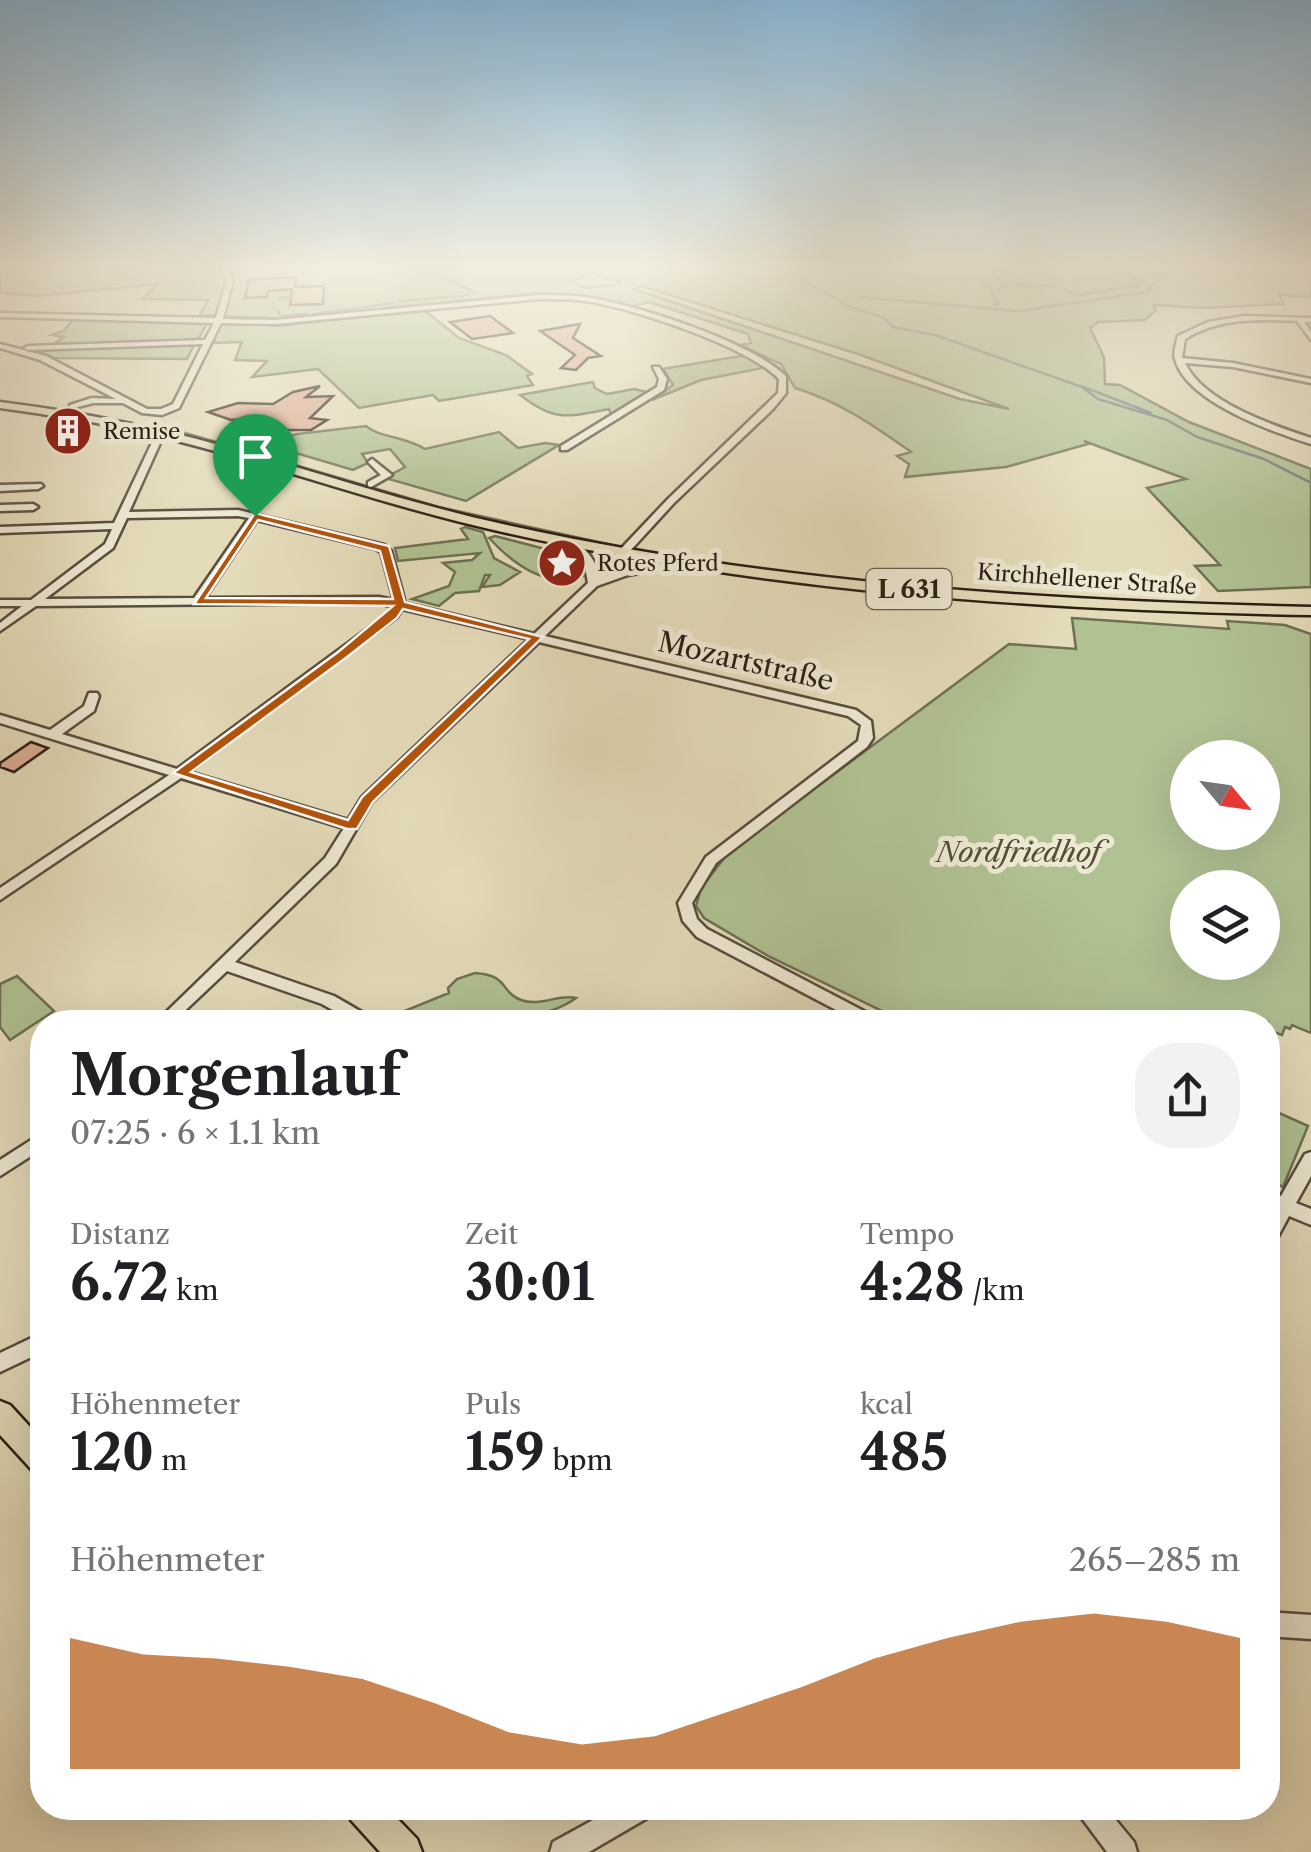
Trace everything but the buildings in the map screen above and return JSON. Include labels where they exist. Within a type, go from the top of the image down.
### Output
[{"type":"main road","name":"L 631","points":[[0,402],[73,407]]},
{"type":"main road","name":"L 631","points":[[0,402],[161,432]]},
{"type":"main road","name":"Kirchhellener Straße","points":[[73,407],[179,428],[371,484],[681,563],[968,594],[1311,611]]},
{"type":"main road","name":"Kirchhellener Straße","points":[[161,432],[419,507],[573,544],[967,586],[1094,595],[1311,601]]},
{"type":"main road","points":[[1239,610],[1311,623]]},
{"type":"main road","points":[[0,1414],[30,1447]]},
{"type":"main road","points":[[374,1820],[404,1852]]},
{"type":"street","points":[[24,351],[149,412],[176,406],[201,351]]},
{"type":"street","points":[[176,1010],[331,861],[367,800],[594,584],[782,393],[783,378],[769,363],[738,351]]},
{"type":"street","points":[[1180,351],[1179,360],[1192,380],[1223,403],[1311,441]]},
{"type":"street","points":[[0,354],[31,354]]},
{"type":"street","points":[[1179,360],[1234,365],[1311,381]]},
{"type":"street","points":[[564,448],[661,388],[664,381],[656,369]]},
{"type":"street","points":[[73,407],[92,400],[128,403]]},
{"type":"street","points":[[0,628],[103,553],[161,432]]},
{"type":"street","points":[[155,449],[190,440]]},
{"type":"street","points":[[371,484],[387,474],[372,462]]},
{"type":"street","points":[[0,488],[38,486]]},
{"type":"street","points":[[0,508],[33,507]]},
{"type":"street","points":[[0,530],[219,512],[255,516],[385,549],[400,604],[393,615],[342,655],[180,773],[0,895]]},
{"type":"street","points":[[198,601],[255,516]]},
{"type":"street","points":[[573,544],[588,556],[594,568],[594,584]]},
{"type":"street","points":[[594,584],[626,572],[681,563]]},
{"type":"street","points":[[0,604],[379,600],[537,637]]},
{"type":"street","name":"Mozartstraße","points":[[537,637],[844,710],[867,724],[863,744],[711,860],[685,903],[690,921],[702,932],[848,1010]]},
{"type":"street","points":[[53,734],[90,708],[93,696]]},
{"type":"street","points":[[0,719],[352,826]]},
{"type":"street","points":[[224,964],[328,1000],[345,1010]]},
{"type":"street","points":[[0,1169],[30,1148]]},
{"type":"street","points":[[1280,1218],[1311,1159]]},
{"type":"street","points":[[1280,1204],[1311,1217]]},
{"type":"street","points":[[0,1363],[30,1348]]},
{"type":"street","points":[[1280,1625],[1311,1627]]},
{"type":"street","points":[[563,1852],[618,1820]]},
{"type":"street","points":[[1099,1820],[1124,1852]]},
{"type":"green space","points":[[38,351],[191,351],[187,359],[54,358]]},
{"type":"green space","points":[[238,351],[496,351],[532,374],[527,376],[533,385],[439,401],[433,395],[359,408],[318,369],[252,377],[267,361],[235,360]]},
{"type":"green space","points":[[754,351],[819,351],[960,399],[1009,409],[850,351],[1101,351],[1105,384],[1120,385],[1189,422],[1311,469],[1311,587],[1218,591],[1195,566],[1220,565],[1147,488],[1186,479],[1084,441],[1088,444],[1006,467],[905,477],[909,464],[897,456],[911,452],[843,408],[795,388],[781,364]]},
{"type":"green space","points":[[747,355],[768,367],[701,380],[652,400],[673,385],[663,369]]},
{"type":"green space","points":[[593,382],[595,388],[607,394],[634,389],[647,392],[611,414],[609,409],[572,415],[543,410],[520,395]]},
{"type":"green space","points":[[158,425],[439,507],[612,545],[454,513],[154,427]]},
{"type":"green space","points":[[366,426],[425,449],[499,432],[518,448],[545,443],[559,445],[466,501],[385,478],[405,467],[390,449],[362,454],[368,463],[353,470],[262,443],[297,434]]},
{"type":"green space","points":[[461,529],[483,532],[494,558],[520,572],[500,585],[482,587],[490,575],[485,575],[479,591],[455,593],[439,606],[412,599],[449,586],[455,572],[443,563],[472,560],[480,553],[398,561],[395,548],[468,539]]},
{"type":"green space","points":[[495,536],[580,558],[585,566],[583,576],[556,579],[532,572],[489,538]]},
{"type":"green space","name":"Nordfriedhof","points":[[1072,618],[1229,629],[1227,621],[1285,625],[1311,634],[1311,1033],[1292,1025],[1280,1034],[1280,1010],[880,1010],[770,957],[704,918],[696,906],[701,888],[728,853],[1009,644],[1076,649]]},
{"type":"green space","points":[[486,974],[499,980],[514,997],[528,1002],[576,998],[551,1010],[407,1010],[449,993],[448,988],[457,979]]},
{"type":"green space","points":[[17,976],[53,1010],[30,1010],[30,1027],[10,1040],[0,1027],[0,984]]},
{"type":"green space","points":[[1280,1113],[1308,1126],[1283,1187],[1280,1186]]},
{"type":"waterway","points":[[981,351],[1082,387],[1098,399],[1167,420],[1197,437],[1264,459],[1311,483]]},
{"type":"waterway","points":[[1081,386],[1151,413]]},
{"type":"place","name":"Remise","points":[[68,431]]},
{"type":"place","name":"Rotes Pferd","points":[[562,563]]},
{"type":"route","points":[[255,516],[198,601],[379,600],[400,604],[393,615],[342,655],[180,773],[352,826],[367,800],[537,637],[400,604],[385,549],[255,516]]}]
